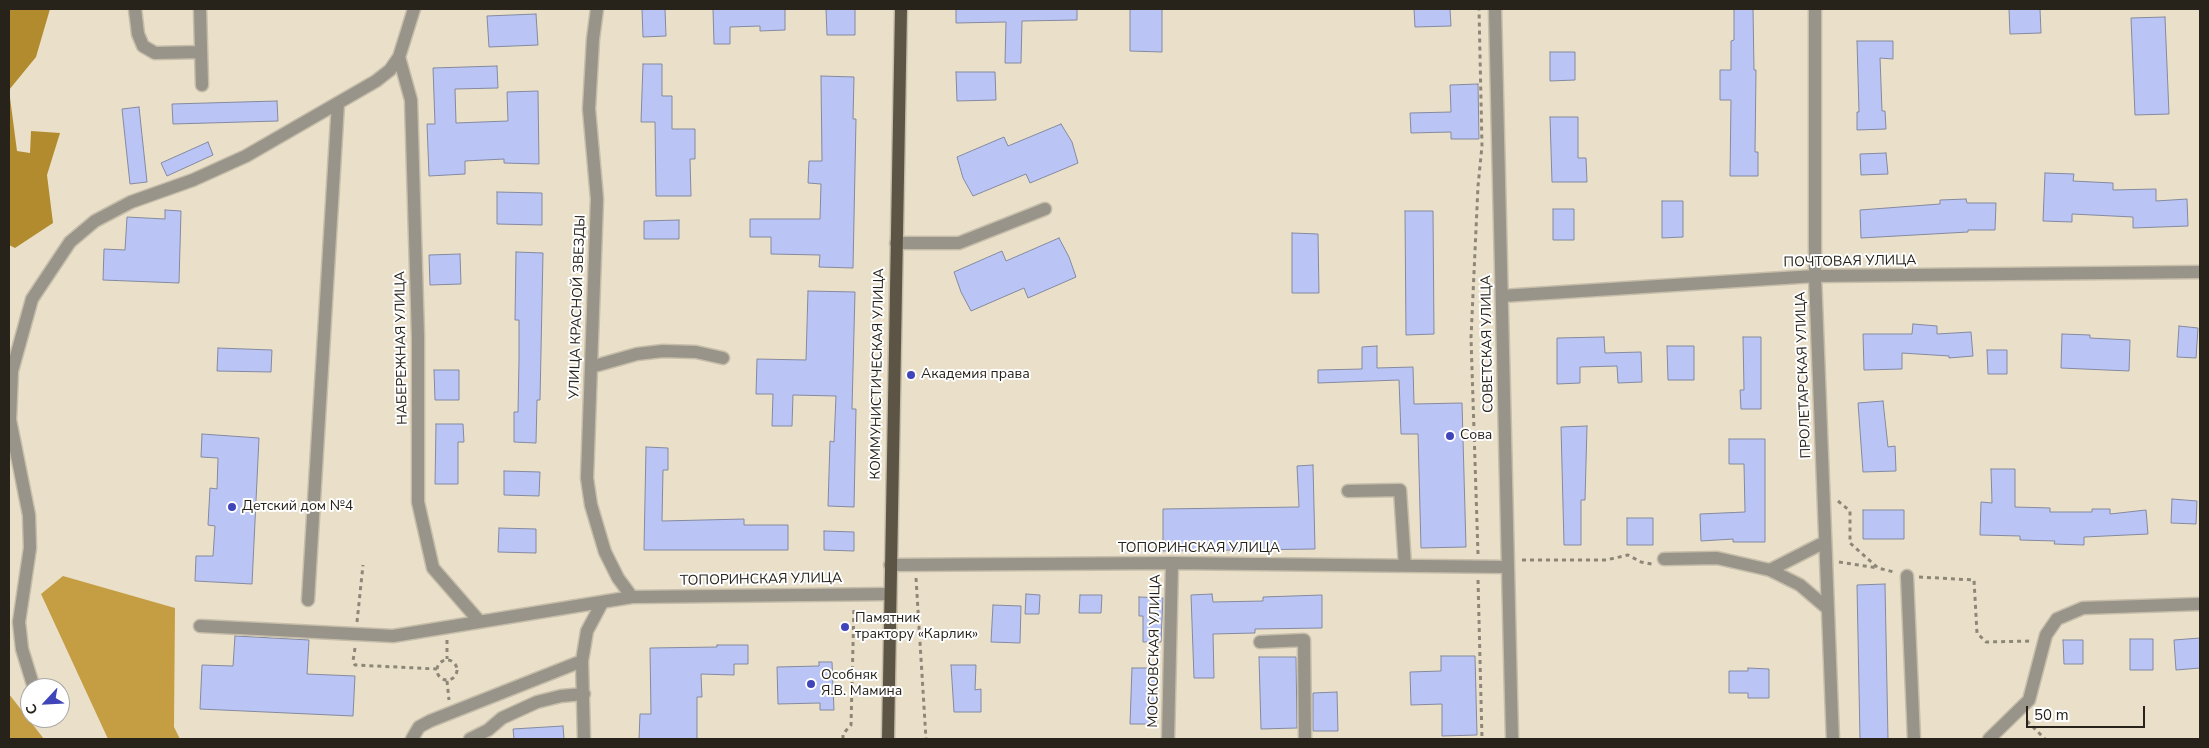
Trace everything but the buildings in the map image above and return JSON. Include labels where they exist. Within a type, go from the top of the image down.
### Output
[{"type":"main road","name":"КОММУНИСТИЧЕСКАЯ УЛИЦА","points":[[888,739],[901,9]]},
{"type":"street","points":[[135,9],[138,34],[143,46],[155,53],[200,52]]},
{"type":"street","points":[[200,9],[202,85]]},
{"type":"street","points":[[31,678],[22,649],[19,622],[30,548],[29,516],[10,420],[11,371],[32,299],[70,242],[88,226],[131,202],[193,180],[246,156],[376,81],[390,70],[399,57],[414,9]]},
{"type":"street","name":"УЛИЦА КРАСНОЙ ЗВЕЗДЫ","points":[[597,9],[592,39],[589,108],[597,199],[587,478],[591,505],[605,552],[618,578],[632,597]]},
{"type":"street","name":"СОВЕТСКАЯ УЛИЦА","points":[[1495,9],[1512,739]]},
{"type":"street","name":"ПРОЛЕТАРСКАЯ УЛИЦА","points":[[1815,9],[1815,276],[1833,739]]},
{"type":"street","name":"НАБЕРЕЖНАЯ УЛИЦА","points":[[399,57],[411,100],[418,337],[418,502],[433,568],[480,622]]},
{"type":"street","points":[[308,600],[338,103]]},
{"type":"street","points":[[896,244],[959,243],[1045,209]]},
{"type":"street","name":"ПОЧТОВАЯ УЛИЦА","points":[[1502,296],[1815,276],[2200,272]]},
{"type":"street","points":[[591,367],[637,354],[664,350],[696,352],[723,358]]},
{"type":"street","points":[[1348,491],[1400,490],[1405,566]]},
{"type":"street","points":[[1770,570],[1825,542]]},
{"type":"street","points":[[1664,559],[1716,558],[1770,570],[1800,585],[1828,609]]},
{"type":"street","name":"ТОПОРИНСКАЯ УЛИЦА","points":[[890,565],[1172,563],[1478,566],[1507,563]]},
{"type":"street","name":"МОСКОВСКАЯ УЛИЦА","points":[[1168,739],[1172,563]]},
{"type":"street","points":[[1907,576],[1914,739]]},
{"type":"street","name":"ТОПОРИНСКАЯ УЛИЦА","points":[[200,626],[375,637],[447,628],[632,597],[890,594]]},
{"type":"street","points":[[584,739],[582,661],[587,631],[602,603]]},
{"type":"street","points":[[1989,739],[2029,700],[2044,640],[2058,620],[2082,608],[2200,604]]},
{"type":"street","points":[[1260,642],[1304,640],[1306,739]]},
{"type":"street","points":[[412,739],[419,727],[450,712],[582,661]]},
{"type":"street","points":[[470,739],[488,730],[502,718],[537,702],[561,696],[584,694]]},
{"type":"path","points":[[1479,9],[1482,146],[1478,186],[1471,338],[1482,739]]},
{"type":"path","points":[[1823,490],[1850,511],[1850,542],[1878,568]]},
{"type":"path","points":[[1507,563],[1606,560],[1628,555],[1641,562],[1656,565],[1664,559]]},
{"type":"path","points":[[1826,560],[1878,568],[1907,576],[1974,580],[1977,633],[1986,642],[2044,640]]},
{"type":"path","points":[[915,564],[926,739]]},
{"type":"path","points":[[843,739],[843,734],[851,725],[855,593]]},
{"type":"path","points":[[447,628],[447,659]]},
{"type":"path","points":[[447,659],[455,662],[458,670],[454,678],[447,680],[440,677],[437,669],[440,662],[447,659]]},
{"type":"path","points":[[447,680],[450,712]]},
{"type":"path","points":[[2018,711],[2045,739]]},
{"type":"shaded area","points":[[9,9],[50,9],[36,57],[9,90]]},
{"type":"shaded area","points":[[9,90],[17,151],[30,153],[31,131],[60,133],[47,175],[53,223],[15,248],[9,245]]},
{"type":"shaded area","points":[[63,576],[175,608],[174,727],[180,739],[108,739],[41,594]]},
{"type":"shaded area","points":[[9,694],[20,708],[20,728],[35,728],[44,739],[9,739]]},
{"type":"place","name":"Академия права","points":[[911,375]]},
{"type":"place","name":"Сова","points":[[1450,436]]},
{"type":"place","name":"Детский дом №4","points":[[232,507]]},
{"type":"place","name":"Памятник трактору «Карлик»","points":[[845,627]]},
{"type":"place","name":"Особняк Я.В. Мамина","points":[[811,684]]}]
